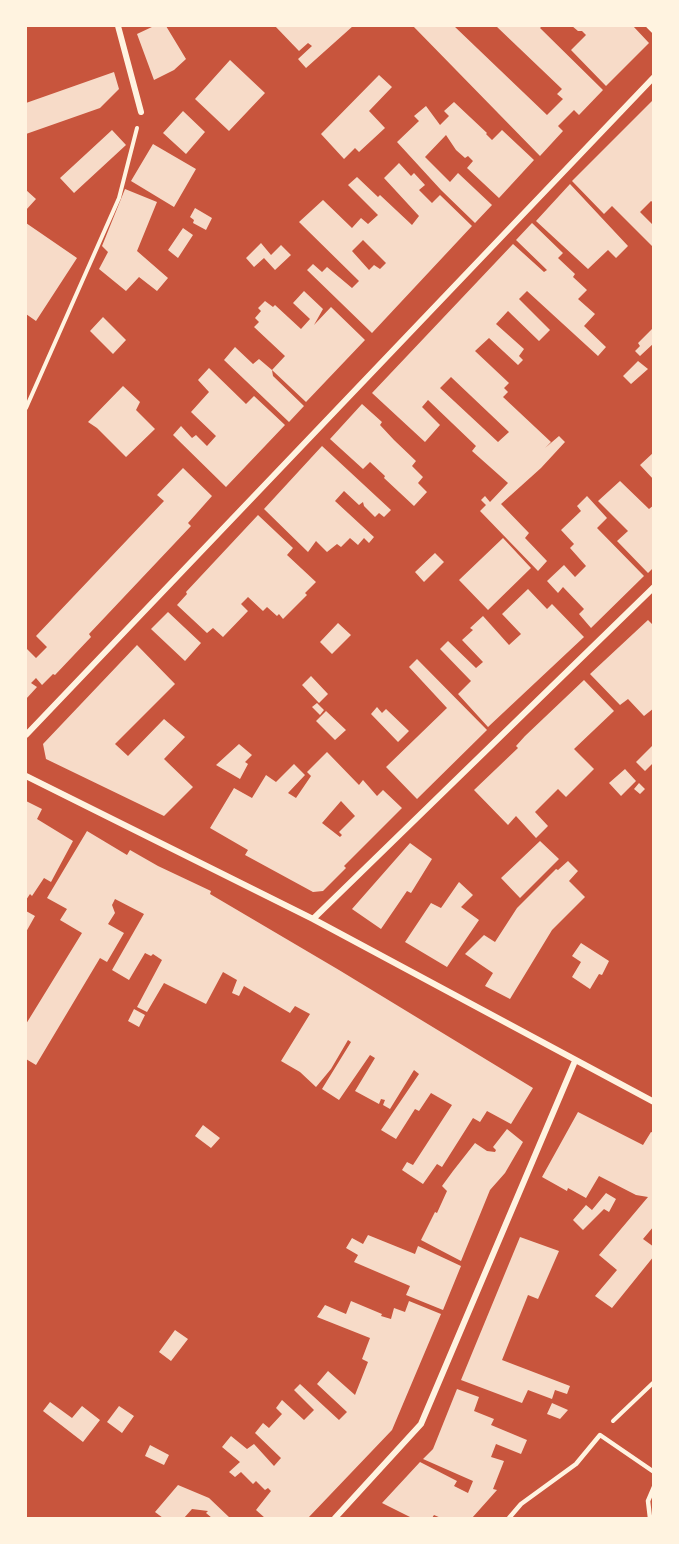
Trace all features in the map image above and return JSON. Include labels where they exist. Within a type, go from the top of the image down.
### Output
[{"type":"street","points":[[118,26],[141,112]]},
{"type":"street","points":[[26,735],[654,77]]},
{"type":"street","points":[[313,920],[654,587]]},
{"type":"street","points":[[26,776],[313,920],[654,1102]]},
{"type":"street","points":[[335,1518],[421,1424],[575,1061]]},
{"type":"lane","points":[[509,1518],[521,1504],[576,1464],[600,1435],[654,1472]]},
{"type":"lane","points":[[650,1518],[648,1501],[654,1487]]},
{"type":"path","points":[[648,26],[654,32]]},
{"type":"path","points":[[26,408],[119,198],[141,112]]},
{"type":"path","points":[[600,1435],[654,1382]]},
{"type":"building","points":[[154,26],[166,26],[186,59],[174,70],[154,80],[137,34]]},
{"type":"building","points":[[275,26],[353,26],[306,68],[298,59],[312,46],[308,43],[299,51]]},
{"type":"building","points":[[413,26],[454,26],[547,115],[563,99],[557,94],[562,89],[496,26],[542,26],[540,28],[603,90],[579,115],[574,110],[558,126],[563,131],[540,156]]},
{"type":"building","points":[[572,26],[633,26],[649,43],[606,86],[571,50],[586,35]]},
{"type":"building","points":[[230,60],[265,93],[229,131],[195,99]]},
{"type":"building","points":[[114,72],[119,89],[100,108],[26,134],[26,103]]},
{"type":"building","points":[[379,75],[392,87],[369,111],[385,128],[359,152],[355,148],[344,159],[321,134]]},
{"type":"building","points":[[654,99],[654,203],[651,201],[640,212],[654,226],[654,248],[612,206],[604,214],[572,181]]},
{"type":"building","points":[[454,102],[492,140],[502,130],[534,160],[499,198],[467,168],[473,161],[468,156],[465,158],[456,150],[446,135],[425,157],[450,182],[458,173],[492,205],[475,223],[397,142],[419,121],[414,116],[426,106],[440,125],[449,116],[444,111]]},
{"type":"building","points":[[183,111],[205,132],[186,154],[163,133]]},
{"type":"building","points":[[112,130],[126,145],[74,193],[60,178]]},
{"type":"building","points":[[153,144],[196,169],[174,207],[131,181]]},
{"type":"building","points":[[399,163],[411,176],[414,173],[425,185],[419,190],[432,203],[440,195],[472,226],[372,333],[307,270],[313,264],[322,272],[327,267],[352,288],[359,281],[299,222],[323,200],[352,228],[361,218],[368,224],[378,215],[348,185],[357,177],[412,225],[419,216],[384,178]],"holes":[[[363,240],[386,263],[380,269],[374,265],[369,270],[352,251]]]},
{"type":"building","points":[[570,184],[628,246],[616,258],[608,250],[588,269],[536,221]]},
{"type":"building","points":[[125,189],[157,202],[137,251],[168,278],[157,291],[139,277],[126,291],[99,269],[108,252],[102,246]]},
{"type":"building","points":[[26,190],[36,199],[26,210]]},
{"type":"building","points":[[195,208],[212,218],[206,230],[193,223],[194,220],[190,217]]},
{"type":"building","points":[[26,223],[77,258],[36,321],[26,314]]},
{"type":"building","points":[[532,223],[563,253],[558,258],[575,274],[573,277],[587,290],[578,299],[595,314],[584,326],[606,347],[598,356],[527,291],[519,299],[550,330],[539,341],[508,311],[496,324],[524,349],[519,356],[523,360],[518,365],[489,338],[475,351],[509,383],[504,388],[508,392],[503,397],[551,442],[545,448],[559,436],[565,442],[541,468],[501,504],[529,533],[525,538],[547,561],[538,571],[480,511],[486,505],[481,500],[485,496],[490,502],[508,483],[472,451],[476,446],[428,400],[422,407],[440,425],[425,442],[372,393],[513,244],[544,272],[547,270],[516,240]],"holes":[[[451,377],[509,432],[498,442],[440,388]]]},
{"type":"building","points":[[183,228],[193,235],[178,258],[168,250]]},
{"type":"building","points":[[261,243],[271,255],[281,245],[291,255],[275,270],[264,258],[254,267],[246,258]]},
{"type":"building","points":[[304,291],[323,309],[314,325],[331,307],[365,340],[306,402],[272,370],[285,356],[254,327],[259,322],[255,318],[261,311],[258,308],[265,301],[273,307],[275,305],[301,329],[310,319],[293,303]]},
{"type":"building","points":[[103,317],[126,340],[113,354],[90,331]]},
{"type":"building","points":[[652,329],[654,343],[640,356],[635,351],[640,346],[638,343]]},
{"type":"building","points":[[235,347],[253,364],[259,359],[272,370],[273,376],[304,406],[289,422],[224,360]]},
{"type":"building","points":[[638,361],[648,369],[631,384],[623,376]]},
{"type":"building","points":[[209,368],[246,404],[254,396],[285,425],[226,487],[173,435],[181,426],[192,438],[196,435],[207,446],[216,436],[191,412],[209,392],[198,380]]},
{"type":"building","points":[[123,386],[140,402],[136,410],[155,429],[126,457],[88,422]]},
{"type":"building","points":[[362,404],[382,422],[380,425],[416,461],[412,466],[423,477],[418,483],[427,492],[414,506],[370,462],[363,469],[330,439]]},
{"type":"building","points":[[322,446],[391,510],[384,517],[379,513],[375,517],[363,502],[359,505],[344,491],[335,501],[374,537],[369,543],[364,538],[358,545],[350,538],[341,547],[337,544],[327,552],[316,541],[308,552],[264,509]]},
{"type":"building","points":[[654,452],[654,480],[640,465]]},
{"type":"building","points":[[183,468],[212,496],[188,523],[191,526],[89,634],[91,637],[55,675],[53,674],[42,685],[36,678],[31,683],[37,687],[26,699],[26,648],[36,658],[47,647],[36,636],[164,501],[157,495]]},
{"type":"building","points":[[620,481],[649,509],[654,505],[654,567],[648,573],[617,541],[628,531],[598,501]]},
{"type":"building","points":[[587,496],[607,518],[597,528],[644,576],[591,628],[579,614],[584,609],[563,587],[558,593],[547,581],[564,565],[575,577],[586,566],[570,548],[574,544],[561,530],[581,511],[577,506]]},
{"type":"building","points":[[258,515],[293,548],[287,555],[316,582],[305,593],[307,595],[283,619],[267,607],[263,611],[248,597],[241,604],[248,611],[223,637],[213,628],[207,633],[177,605],[187,594],[186,592]]},
{"type":"building","points":[[503,538],[531,568],[488,610],[459,580]]},
{"type":"building","points":[[435,553],[444,562],[424,582],[415,572]]},
{"type":"building","points":[[528,589],[547,609],[552,604],[584,637],[488,727],[458,694],[471,681],[440,649],[448,641],[476,668],[483,662],[462,640],[473,630],[470,628],[483,616],[509,645],[521,634],[502,614]]},
{"type":"building","points":[[168,612],[201,643],[185,661],[151,629]]},
{"type":"building","points":[[648,620],[654,626],[654,708],[644,716],[628,699],[620,705],[590,674]]},
{"type":"building","points":[[338,623],[351,635],[332,654],[320,642]]},
{"type":"building","points":[[137,645],[175,684],[115,744],[128,756],[164,719],[185,737],[164,759],[193,787],[164,816],[46,759],[43,744]]},
{"type":"building","points":[[417,659],[487,730],[417,799],[386,767],[447,708],[409,667]]},
{"type":"building","points":[[311,676],[328,694],[319,703],[302,685]]},
{"type":"building","points":[[584,680],[614,711],[574,749],[594,769],[566,797],[558,789],[535,812],[548,826],[536,838],[516,816],[508,825],[474,790],[518,748],[516,746],[525,736]]},
{"type":"building","points":[[317,703],[324,710],[320,715],[312,707]]},
{"type":"building","points":[[377,707],[382,713],[386,709],[409,731],[398,742],[371,714]]},
{"type":"building","points":[[326,711],[346,730],[335,740],[316,721]]},
{"type":"building","points":[[239,744],[252,755],[245,762],[248,764],[240,779],[216,765]]},
{"type":"building","points":[[654,744],[654,762],[645,771],[636,762]]},
{"type":"building","points":[[327,752],[359,785],[363,780],[377,796],[383,790],[402,808],[344,866],[346,868],[323,891],[313,892],[245,855],[248,850],[210,828],[234,788],[252,798],[266,775],[276,782],[294,764],[305,775],[288,793],[296,798],[311,776],[307,772]],"holes":[[[341,801],[355,816],[339,832],[342,835],[340,837],[322,823]]]},
{"type":"building","points":[[625,769],[636,781],[621,796],[609,783]]},
{"type":"building","points":[[639,783],[645,789],[640,794],[634,789]]},
{"type":"building","points":[[26,801],[42,809],[37,819],[73,841],[51,882],[44,878],[32,896],[30,894],[26,900]]},
{"type":"building","points":[[87,831],[127,855],[130,850],[211,891],[210,894],[533,1088],[511,1124],[487,1111],[480,1122],[473,1118],[442,1167],[437,1164],[423,1184],[402,1170],[407,1162],[413,1165],[452,1105],[431,1093],[419,1111],[415,1109],[396,1139],[381,1130],[419,1074],[414,1070],[390,1109],[383,1105],[385,1100],[381,1099],[379,1104],[355,1091],[375,1058],[370,1055],[339,1100],[322,1089],[351,1042],[348,1040],[331,1069],[316,1087],[300,1072],[281,1061],[310,1014],[295,1006],[290,1013],[244,986],[239,996],[232,993],[237,980],[223,972],[206,1004],[164,983],[147,1012],[137,1007],[162,960],[153,954],[151,956],[145,953],[129,980],[112,970],[144,914],[115,899],[112,905],[115,913],[108,924],[124,933],[107,962],[100,958],[36,1065],[26,1059],[26,1024],[82,933],[60,920],[67,909],[47,898]]},
{"type":"building","points":[[540,841],[559,859],[520,898],[501,878]]},
{"type":"building","points":[[410,843],[432,859],[411,893],[407,891],[381,929],[352,909]]},
{"type":"building","points":[[568,861],[578,871],[569,881],[585,897],[552,930],[510,999],[485,986],[493,973],[465,954],[484,935],[495,942],[517,908],[556,869],[558,870]]},
{"type":"building","points":[[459,882],[473,895],[461,907],[479,920],[447,967],[405,942],[431,903],[441,908]]},
{"type":"building","points":[[26,911],[35,916],[26,932]]},
{"type":"building","points":[[581,943],[609,961],[602,975],[599,974],[590,989],[572,977],[581,962],[572,956]]},
{"type":"building","points":[[134,1009],[145,1015],[139,1027],[128,1021]]},
{"type":"building","points":[[578,1112],[643,1145],[651,1132],[654,1133],[654,1226],[643,1239],[654,1247],[654,1256],[612,1308],[595,1296],[617,1270],[599,1255],[648,1197],[636,1195],[599,1176],[586,1198],[568,1188],[567,1191],[542,1177]]},
{"type":"building","points":[[203,1125],[220,1138],[211,1148],[195,1136]]},
{"type":"building","points":[[507,1129],[523,1142],[505,1173],[490,1190],[461,1261],[421,1240],[447,1191],[442,1186],[453,1171],[475,1143],[487,1151],[495,1152],[493,1147]]},
{"type":"building","points":[[606,1193],[616,1199],[609,1212],[604,1209],[583,1230],[573,1220],[586,1205],[592,1210]]},
{"type":"building","points":[[368,1235],[415,1254],[418,1246],[461,1266],[443,1310],[406,1295],[410,1286],[354,1262],[358,1255],[346,1248],[352,1238],[363,1244]]},
{"type":"building","points":[[520,1237],[559,1251],[538,1299],[528,1295],[502,1360],[570,1386],[567,1394],[555,1390],[552,1399],[528,1390],[522,1403],[461,1380]]},
{"type":"building","points":[[351,1301],[391,1319],[394,1308],[405,1312],[409,1301],[441,1314],[392,1430],[308,1518],[265,1518],[256,1510],[271,1491],[268,1488],[265,1490],[256,1481],[253,1484],[241,1472],[235,1477],[229,1472],[240,1462],[222,1447],[231,1436],[247,1449],[254,1444],[274,1466],[281,1458],[255,1433],[263,1423],[269,1428],[282,1414],[276,1408],[282,1400],[304,1420],[314,1410],[294,1390],[300,1384],[339,1420],[347,1412],[317,1384],[328,1371],[355,1395],[368,1362],[362,1359],[370,1338],[317,1317],[325,1305],[346,1314]]},
{"type":"building","points":[[175,1330],[188,1339],[171,1361],[159,1352]]},
{"type":"building","points":[[457,1389],[479,1397],[474,1411],[494,1419],[491,1425],[527,1440],[521,1454],[496,1444],[491,1457],[504,1461],[493,1489],[497,1490],[472,1518],[441,1518],[434,1515],[432,1518],[412,1518],[382,1503],[420,1462],[457,1481],[454,1486],[468,1493],[473,1481],[423,1459],[433,1449]]},
{"type":"building","points":[[50,1402],[72,1418],[82,1406],[100,1420],[83,1442],[43,1411]]},
{"type":"building","points":[[552,1403],[568,1410],[560,1419],[547,1414]]},
{"type":"building","points":[[119,1406],[134,1416],[122,1433],[107,1422]]},
{"type":"building","points":[[150,1445],[169,1455],[164,1465],[145,1456]]},
{"type":"building","points":[[178,1485],[209,1498],[230,1518],[212,1518],[206,1513],[208,1511],[192,1509],[184,1518],[163,1518],[155,1512]]}]
